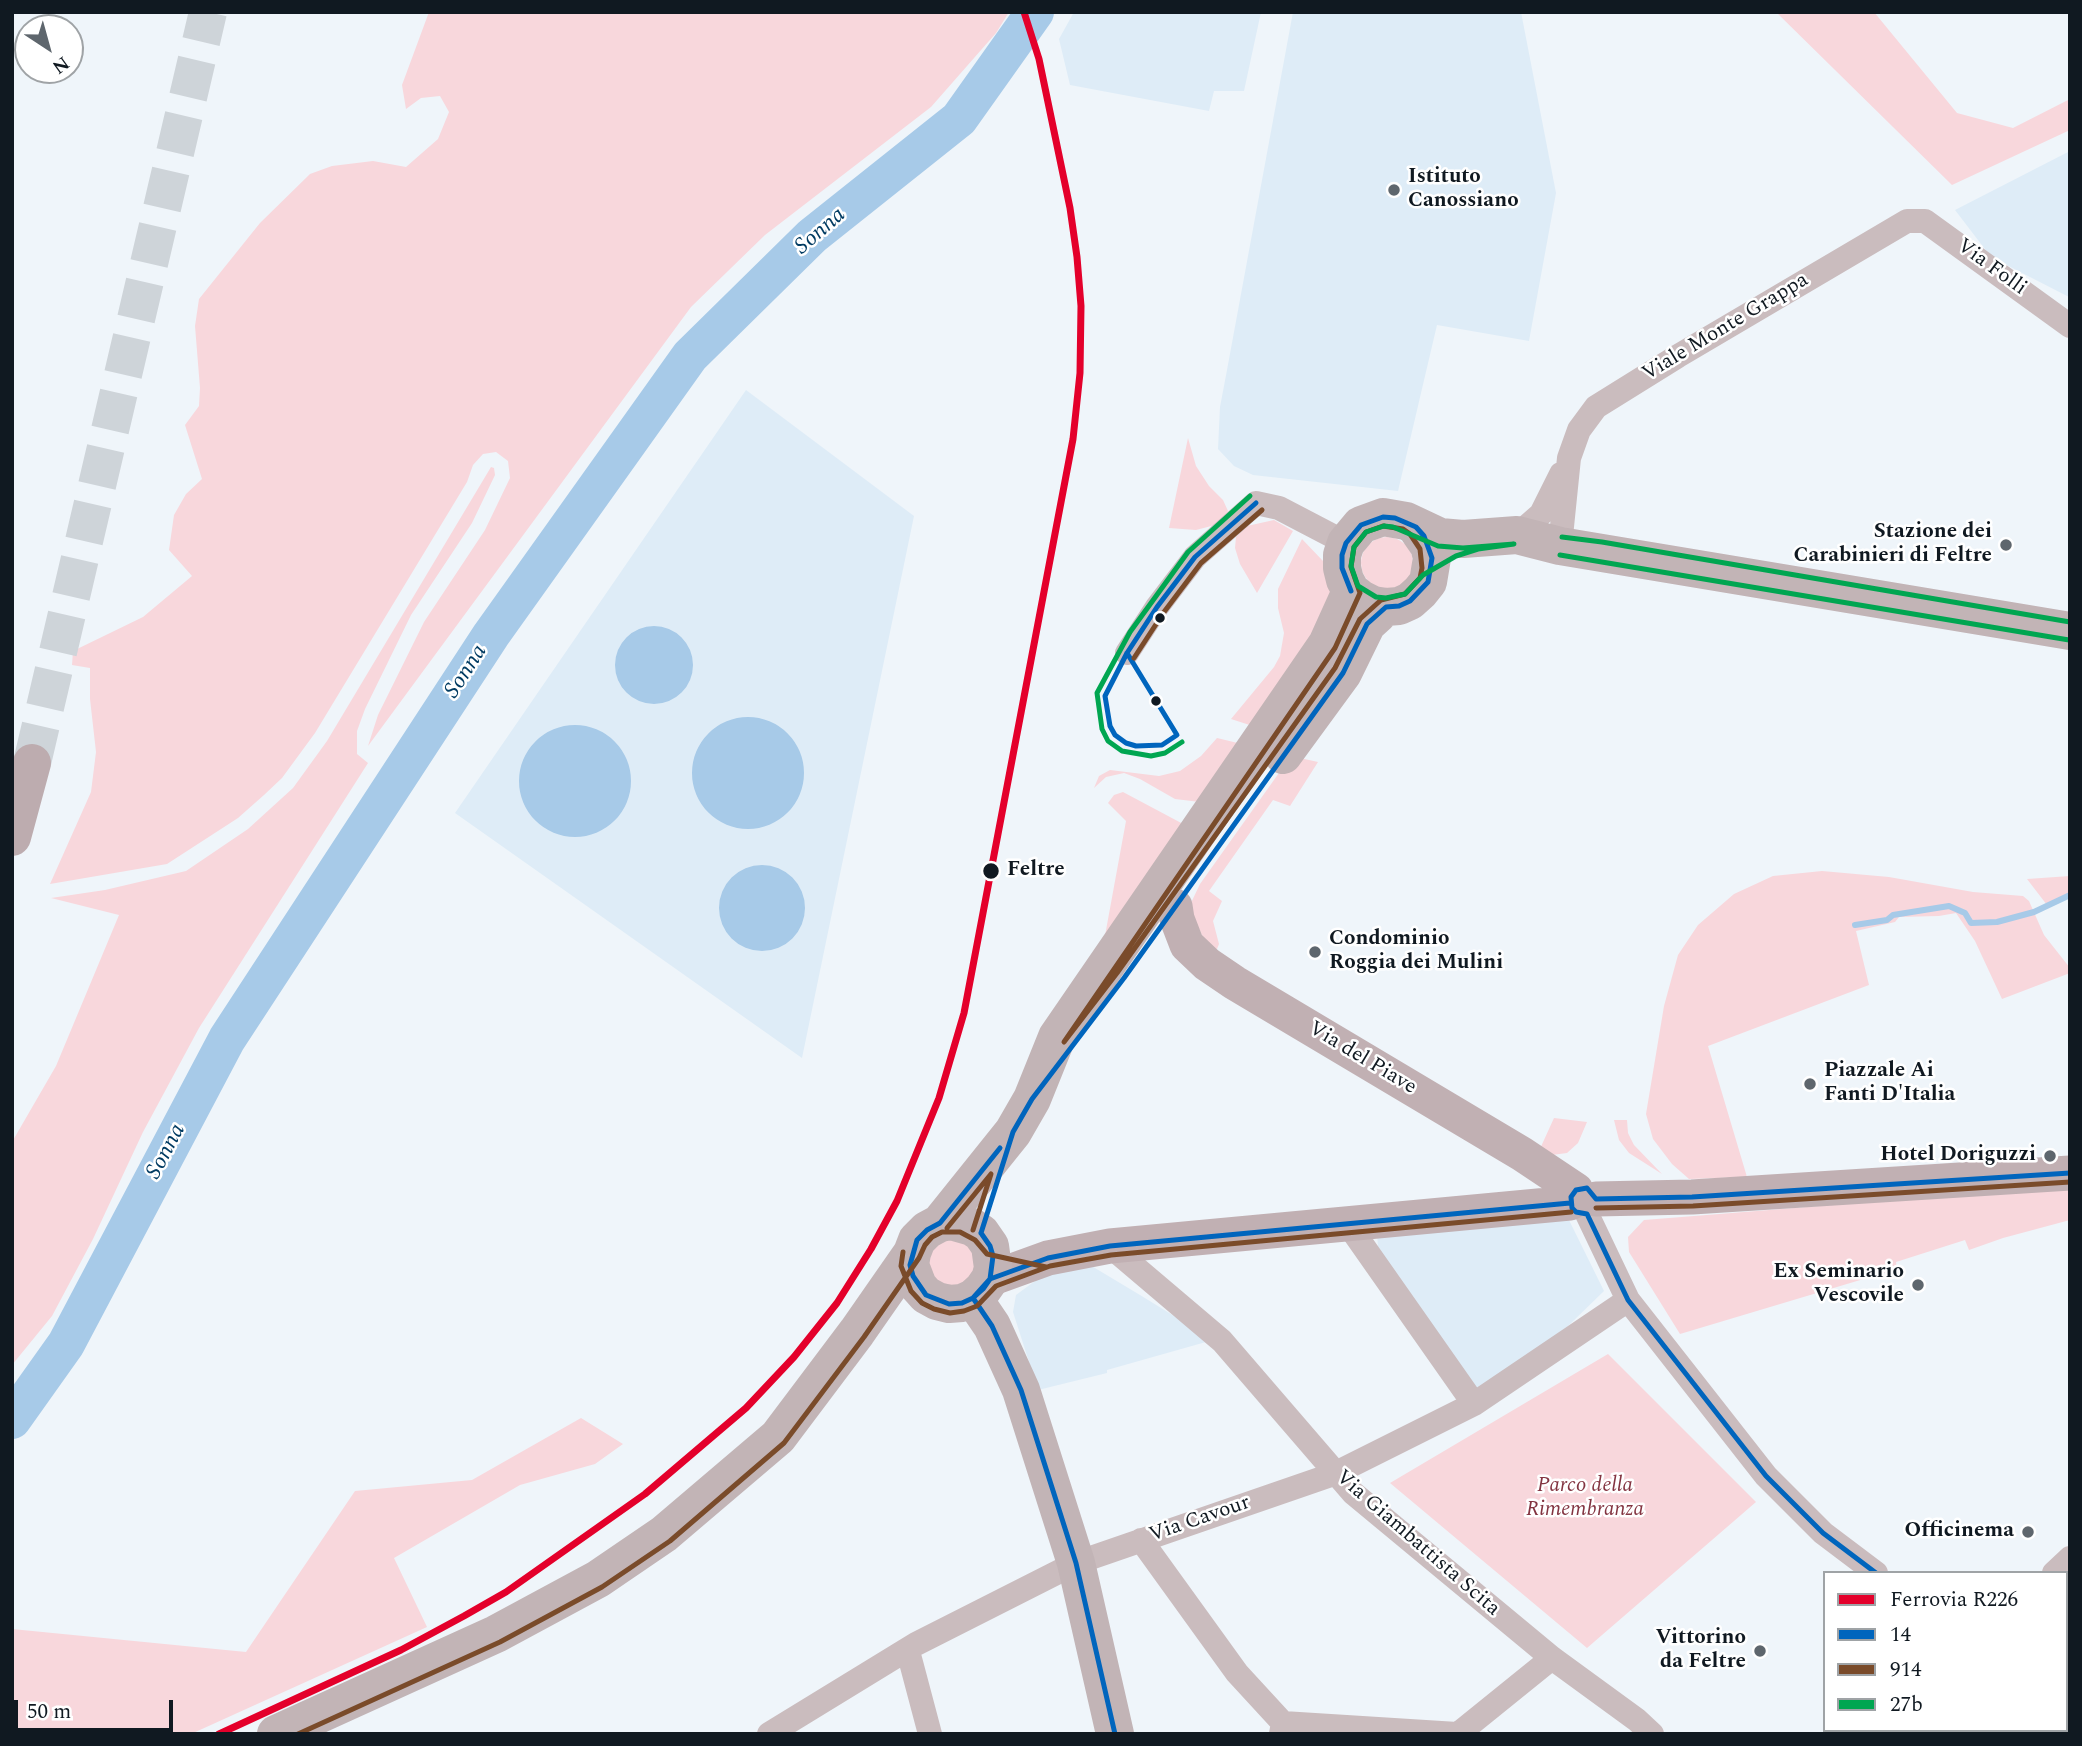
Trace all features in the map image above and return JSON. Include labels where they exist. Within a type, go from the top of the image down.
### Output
[{"type":"highway","points":[[12,838],[32,762]]},
{"type":"main road","points":[[1560,546],[1479,558],[1459,564],[1428,582],[1410,601],[1399,606],[1373,605],[1361,599],[1351,590],[1342,568],[1346,543],[1361,525],[1383,517],[1406,522],[1440,537],[1452,539],[1517,535],[1560,546],[2070,631]]},
{"type":"main road","points":[[1416,527],[1429,546],[1432,558],[1428,582]]},
{"type":"main road","points":[[1032,1099],[1056,1037],[1327,644],[1351,590]]},
{"type":"main road","points":[[1013,1132],[985,1276],[962,1303],[937,1301],[926,1295],[913,1276],[910,1265],[917,1240],[940,1223],[1013,1132],[1032,1099],[1124,978],[1343,673],[1367,624],[1386,607]]},
{"type":"main road","points":[[940,1223],[962,1223],[985,1276],[1076,1563],[1115,1734]]},
{"type":"main road","points":[[276,1734],[496,1634],[598,1579],[664,1534],[778,1437],[912,1253]]},
{"type":"main road","points":[[857,1332],[926,1295]]},
{"type":"street","name":"Via Folli","points":[[1907,221],[1925,221],[2059,303],[2070,326]]},
{"type":"street","name":"Viale Monte Grappa","points":[[1517,535],[1541,514],[1569,458],[1579,430],[1596,407],[1907,221]]},
{"type":"street","name":"Viale Monte Grappa","points":[[1560,546],[1569,458]]},
{"type":"street","points":[[1127,653],[1157,607],[1195,557],[1256,503],[1279,508],[1346,543]]},
{"type":"street","name":"Via del Piave","points":[[1175,906],[1187,945],[1207,964],[1522,1154],[1582,1202]]},
{"type":"street","points":[[985,1276],[1048,1258],[1110,1246],[1346,1223],[1582,1202],[2070,1172]]},
{"type":"street","points":[[1582,1202],[1628,1300],[1766,1476],[1823,1533],[1873,1571]]},
{"type":"street","points":[[1346,1223],[1474,1404]]},
{"type":"street","name":"Via Giambattista Scita","points":[[1110,1246],[1222,1341],[1353,1493],[1552,1658],[1653,1734]]},
{"type":"street","name":"Via Cavour","points":[[769,1734],[916,1644],[1076,1563],[1334,1474],[1474,1404],[1628,1300]]},
{"type":"street","points":[[1141,1540],[1237,1673],[1282,1728],[1457,1734],[1552,1658]]},
{"type":"street","points":[[908,1651],[930,1734]]},
{"type":"shaded area","points":[[1074,12],[1261,12],[1244,91],[1214,91],[1209,111],[1070,85],[1059,39]]},
{"type":"shaded area","points":[[1293,12],[1521,12],[1556,193],[1529,341],[1437,325],[1398,491],[1253,475],[1234,466],[1218,449],[1220,407]]},
{"type":"shaded area","points":[[2070,151],[2069,297],[1991,257],[1955,210]]},
{"type":"shaded area","points":[[746,390],[914,516],[802,1058],[455,813]]},
{"type":"shaded area","points":[[1568,1218],[1604,1291],[1567,1327],[1477,1392],[1378,1247],[1377,1233]]},
{"type":"shaded area","points":[[1090,1265],[1213,1340],[1107,1370],[1107,1373],[1038,1390],[1013,1312],[1016,1295],[1039,1278]]},
{"type":"green space","points":[[429,12],[1009,12],[996,33],[931,107],[765,235],[691,307],[368,746],[378,715],[424,622],[485,530],[510,478],[508,461],[496,452],[483,454],[473,465],[467,482],[315,733],[282,778],[238,818],[167,864],[50,884],[91,792],[96,752],[90,699],[90,668],[72,665],[73,651],[143,617],[192,576],[169,550],[174,515],[186,494],[202,479],[185,425],[199,406],[195,326],[199,299],[260,223],[310,174],[332,166],[373,161],[406,167],[438,139],[449,112],[440,96],[421,98],[406,109],[402,85]]},
{"type":"green space","points":[[1776,12],[1874,12],[1957,113],[2013,128],[2070,99],[2070,130],[1952,185]]},
{"type":"green space","points":[[1188,438],[1196,466],[1209,486],[1223,500],[1228,511],[1219,524],[1196,530],[1169,528]]},
{"type":"green space","points":[[491,467],[494,468],[495,475],[472,523],[411,615],[365,709],[357,731],[357,754],[368,763],[199,1028],[143,1132],[93,1239],[52,1316],[12,1365],[12,1142],[56,1066],[119,915],[51,898],[105,890],[186,871],[248,829],[293,788],[327,741]]},
{"type":"green space","points":[[1274,520],[1293,531],[1257,593],[1240,564],[1235,548],[1236,537],[1247,526]]},
{"type":"green space","points":[[1387,537],[1406,544],[1413,563],[1406,582],[1387,589],[1368,582],[1361,563],[1368,544]]},
{"type":"green space","points":[[1302,539],[1323,561],[1333,593],[1262,729],[1231,719],[1280,656],[1284,633],[1278,608],[1278,589]]},
{"type":"green space","points":[[1217,738],[1250,746],[1200,802],[1175,799],[1124,773],[1106,777],[1094,788],[1099,776],[1110,770],[1159,776],[1180,771],[1201,756]]},
{"type":"green space","points":[[1291,756],[1318,762],[1290,806],[1273,800],[1209,891],[1222,901],[1213,921],[1219,944],[1217,949],[1212,948],[1206,944],[1189,907],[1200,884]]},
{"type":"green space","points":[[1123,792],[1185,825],[1102,952],[1126,821],[1108,803],[1114,795]]},
{"type":"green space","points":[[1822,871],[1889,877],[1973,892],[2023,896],[2029,901],[2044,935],[2070,968],[2070,973],[2002,999],[1975,941],[1956,913],[1899,917],[1895,922],[1856,931],[1869,985],[1708,1046],[1747,1177],[1689,1179],[1672,1164],[1653,1139],[1646,1114],[1664,1006],[1678,955],[1698,925],[1734,894],[1773,876]]},
{"type":"green space","points":[[2070,876],[2070,895],[2047,905],[2027,879]]},
{"type":"green space","points":[[1554,1118],[1587,1122],[1578,1143],[1567,1153],[1552,1155],[1539,1151]]},
{"type":"green space","points":[[1614,1120],[1627,1120],[1628,1133],[1634,1145],[1662,1174],[1629,1153],[1619,1140]]},
{"type":"green space","points":[[2070,1186],[2070,1220],[1969,1250],[1965,1240],[1896,1262],[1897,1269],[1680,1334],[1629,1252],[1628,1237],[1644,1220]]},
{"type":"green space","points":[[939,1237],[967,1239],[979,1265],[963,1288],[934,1286],[925,1251]]},
{"type":"green space","name":"Parco della Rimembranza","points":[[1608,1354],[1756,1502],[1587,1648],[1390,1483]]},
{"type":"green space","points":[[581,1418],[623,1444],[595,1464],[520,1485],[394,1558],[427,1627],[191,1734],[12,1734],[12,1629],[246,1652],[355,1491],[472,1480]]},
{"type":"water","points":[[654,626],[669,629],[686,643],[693,665],[690,680],[676,697],[654,704],[639,701],[622,687],[615,665],[618,650],[632,633]]},
{"type":"water","points":[[748,717],[769,721],[788,733],[800,752],[804,773],[800,794],[788,813],[769,825],[748,829],[727,825],[708,813],[696,794],[692,773],[696,752],[708,733],[727,721]]},
{"type":"water","points":[[575,725],[596,730],[614,742],[626,760],[631,781],[626,802],[614,820],[596,832],[575,837],[554,832],[536,820],[524,802],[519,781],[524,760],[536,742],[554,730]]},
{"type":"water","points":[[754,865],[770,865],[793,877],[802,891],[805,908],[802,925],[793,939],[770,951],[754,951],[738,944],[726,932],[719,916],[719,900],[726,884],[738,872]]},
{"type":"waterway","name":"Sonna","points":[[12,1420],[66,1344],[227,1039],[491,635],[690,356],[812,236],[959,119],[1035,12]]},
{"type":"waterway","points":[[1855,925],[1887,920],[1893,915],[1949,906],[1965,913],[1971,923],[1997,922],[2034,912],[2070,895]]},
{"type":"tunnel","points":[[32,763],[208,12]]},
{"type":"rail line","name":"R226","points":[[219,1734],[401,1650],[464,1616],[506,1592],[645,1494],[746,1408],[794,1357],[837,1303],[897,1201],[939,1098],[964,1013],[1073,439],[1080,373],[1081,306],[1077,257],[1070,208],[1039,59],[1024,12]]},
{"type":"transit line","name":"27b","points":[[1182,742],[1165,753],[1151,756],[1122,751],[1108,741],[1102,729],[1097,693],[1130,632],[1188,552],[1250,496]]},
{"type":"transit line","name":"14","points":[[1127,653],[1157,607],[1195,557],[1256,503]]},
{"type":"transit line","name":"914","points":[[1134,658],[1201,563],[1262,510]]},
{"type":"transit line","name":"14","points":[[981,1233],[1013,1132],[1032,1099],[1124,978],[1343,673],[1367,624],[1386,607],[1399,606],[1410,601],[1428,582],[1432,558],[1424,536],[1416,527],[1395,518],[1383,517],[1361,525],[1346,543],[1342,555],[1342,568],[1351,591]]},
{"type":"transit line","name":"914","points":[[1383,526],[1403,529],[1410,534],[1420,549],[1420,578],[1405,594],[1381,600],[1360,619],[1335,668],[1117,973],[1064,1042],[1335,648],[1360,593],[1351,567],[1354,547],[1366,532],[1383,526]]},
{"type":"transit line","name":"27b","points":[[1384,526],[1393,527],[1438,546],[1463,548],[1514,544],[1478,549],[1456,556],[1423,575],[1405,594],[1376,597],[1358,586],[1351,566],[1354,547],[1366,532],[1384,526]]},
{"type":"transit line","name":"27b","points":[[1562,537],[2070,622]]},
{"type":"transit line","name":"27b","points":[[1560,555],[2069,640]]},
{"type":"transit line","name":"14","points":[[1127,653],[1177,735],[1162,745],[1136,746],[1126,743],[1115,735],[1110,726],[1105,696],[1127,653]]},
{"type":"transit line","name":"14","points":[[981,1233],[993,1256],[990,1279],[983,1289],[962,1303],[949,1304],[926,1295],[913,1276],[910,1265],[917,1240],[940,1223],[1000,1148]]},
{"type":"transit line","name":"14","points":[[1873,1571],[1823,1533],[1766,1476],[1628,1300],[1587,1214],[1576,1212],[1572,1208],[1571,1197],[1576,1190],[1587,1188],[1596,1199],[1692,1197],[2070,1173]]},
{"type":"transit line","name":"914","points":[[947,1228],[991,1174],[973,1230]]},
{"type":"transit line","name":"914","points":[[1596,1208],[1693,1206],[2070,1182]]},
{"type":"transit line","name":"14","points":[[973,1298],[990,1279],[1048,1258],[1110,1246],[1570,1203]]},
{"type":"transit line","name":"914","points":[[903,1252],[901,1266],[911,1291],[922,1303],[950,1313],[977,1306],[996,1286],[1050,1266],[1111,1255],[1571,1212]]},
{"type":"transit line","name":"914","points":[[298,1734],[500,1642],[602,1587],[670,1541],[784,1443],[864,1337],[932,1237],[942,1232],[960,1232],[975,1240],[987,1254],[1046,1267]]},
{"type":"transit line","name":"14","points":[[973,1298],[992,1326],[1021,1390],[1076,1563],[1115,1734]]},
{"type":"place","name":"Istituto Canossiano","points":[[1394,190]]},
{"type":"place","name":"Stazione dei Carabinieri di Feltre","points":[[2006,545]]},
{"type":"place","name":"Feltre","points":[[991,871]]},
{"type":"place","name":"Condominio Roggia dei Mulini","points":[[1315,952]]},
{"type":"place","name":"Piazzale Ai Fanti D'Italia","points":[[1810,1084]]},
{"type":"place","name":"Hotel Doriguzzi","points":[[2050,1156]]},
{"type":"place","name":"Ex Seminario Vescovile","points":[[1918,1285]]},
{"type":"place","name":"Officinema","points":[[2028,1532]]},
{"type":"place","name":"Vittorino da Feltre","points":[[1760,1651]]}]
